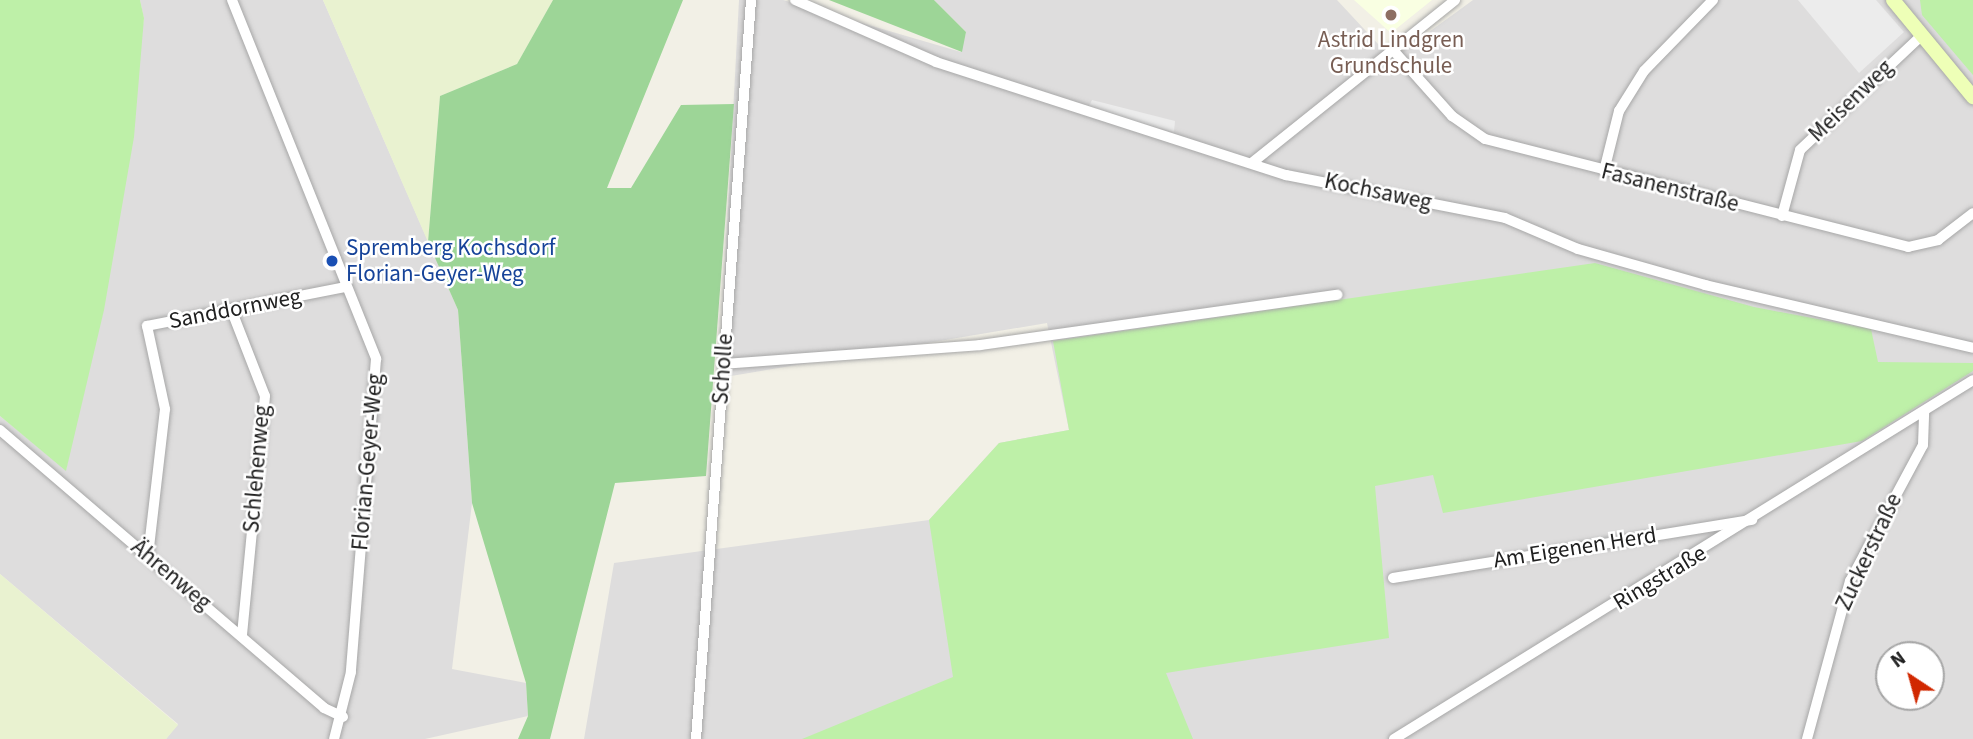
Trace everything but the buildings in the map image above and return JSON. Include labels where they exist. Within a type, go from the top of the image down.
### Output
[{"type":"street","name":"Florian-Geyer-Weg","points":[[232,0],[376,359],[343,717],[334,739]]},
{"type":"street","name":"Scholle","points":[[696,739],[751,0]]},
{"type":"street","name":"Kochsaweg","points":[[795,0],[936,62],[1253,162],[1286,175],[1505,218],[1578,249],[1705,285],[1973,348]]},
{"type":"street","points":[[1253,162],[1455,0]]},
{"type":"street","points":[[1604,171],[1619,111],[1643,71],[1713,0]]},
{"type":"street","points":[[1893,0],[1973,97]]},
{"type":"street","name":"Meisenweg","points":[[1782,216],[1800,150],[1922,34]]},
{"type":"street","name":"Fasanenstraße","points":[[1393,50],[1468,131],[1604,171],[1908,247],[1938,240],[1973,213]]},
{"type":"street","name":"Sanddornweg","points":[[148,556],[164,409],[147,326],[346,287]]},
{"type":"street","points":[[723,364],[980,345],[1338,295]]},
{"type":"street","name":"Schlehenweg","points":[[231,309],[265,396],[242,635]]},
{"type":"street","name":"Ringstraße","points":[[1394,739],[1756,519],[1973,380]]},
{"type":"street","name":"Zuckerstraße","points":[[1807,739],[1850,581],[1923,445],[1924,412]]},
{"type":"street","name":"Ährenweg","points":[[0,430],[343,717]]},
{"type":"street","name":"Am Eigenen Herd","points":[[1393,578],[1756,519]]},
{"type":"shaded area","points":[[140,0],[323,0],[458,310],[472,503],[452,669],[526,683],[528,716],[425,739],[166,739],[178,724],[0,574],[0,416],[66,470],[144,19]]},
{"type":"shaded area","points":[[323,0],[553,0],[517,64],[440,96],[428,242]]},
{"type":"shaded area","points":[[739,0],[783,0],[961,52],[966,32],[934,0],[1337,0],[1392,59],[1473,0],[1973,0],[1973,739],[584,739],[614,563],[929,520],[999,443],[1069,430],[1047,323],[719,378]]},
{"type":"shaded area","name":"Astrid Lindgren Grundschule","points":[[1354,0],[1432,0],[1391,33]]},
{"type":"shaded area","points":[[1798,0],[1876,0],[1904,32],[1859,73]]},
{"type":"shaded area","points":[[1092,100],[1175,121],[1174,132],[1088,108]]},
{"type":"shaded area","points":[[0,574],[178,725],[166,739],[0,739]]},
{"type":"green space","points":[[0,0],[140,0],[144,18],[134,137],[104,310],[66,471],[0,416]]},
{"type":"green space","points":[[553,0],[683,0],[607,188],[631,188],[681,105],[734,104],[706,476],[615,483],[550,739],[518,739],[528,716],[526,683],[472,503],[458,310],[428,242],[440,96],[517,64]]},
{"type":"green space","points":[[829,0],[934,0],[966,32],[962,52]]},
{"type":"green space","points":[[1920,0],[1973,0],[1973,75],[1922,15]]},
{"type":"green space","points":[[1595,263],[1754,307],[1871,329],[1878,362],[1973,363],[1973,371],[1862,441],[1443,513],[1433,475],[1375,486],[1389,638],[1166,673],[1193,739],[802,739],[953,677],[929,520],[999,443],[1069,430],[1053,341]]},
{"type":"place","name":"Astrid Lindgren Grundschule","points":[[1391,15]]},
{"type":"place","name":"Spremberg Kochsdorf Florian-Geyer-Weg","points":[[332,261]]}]
